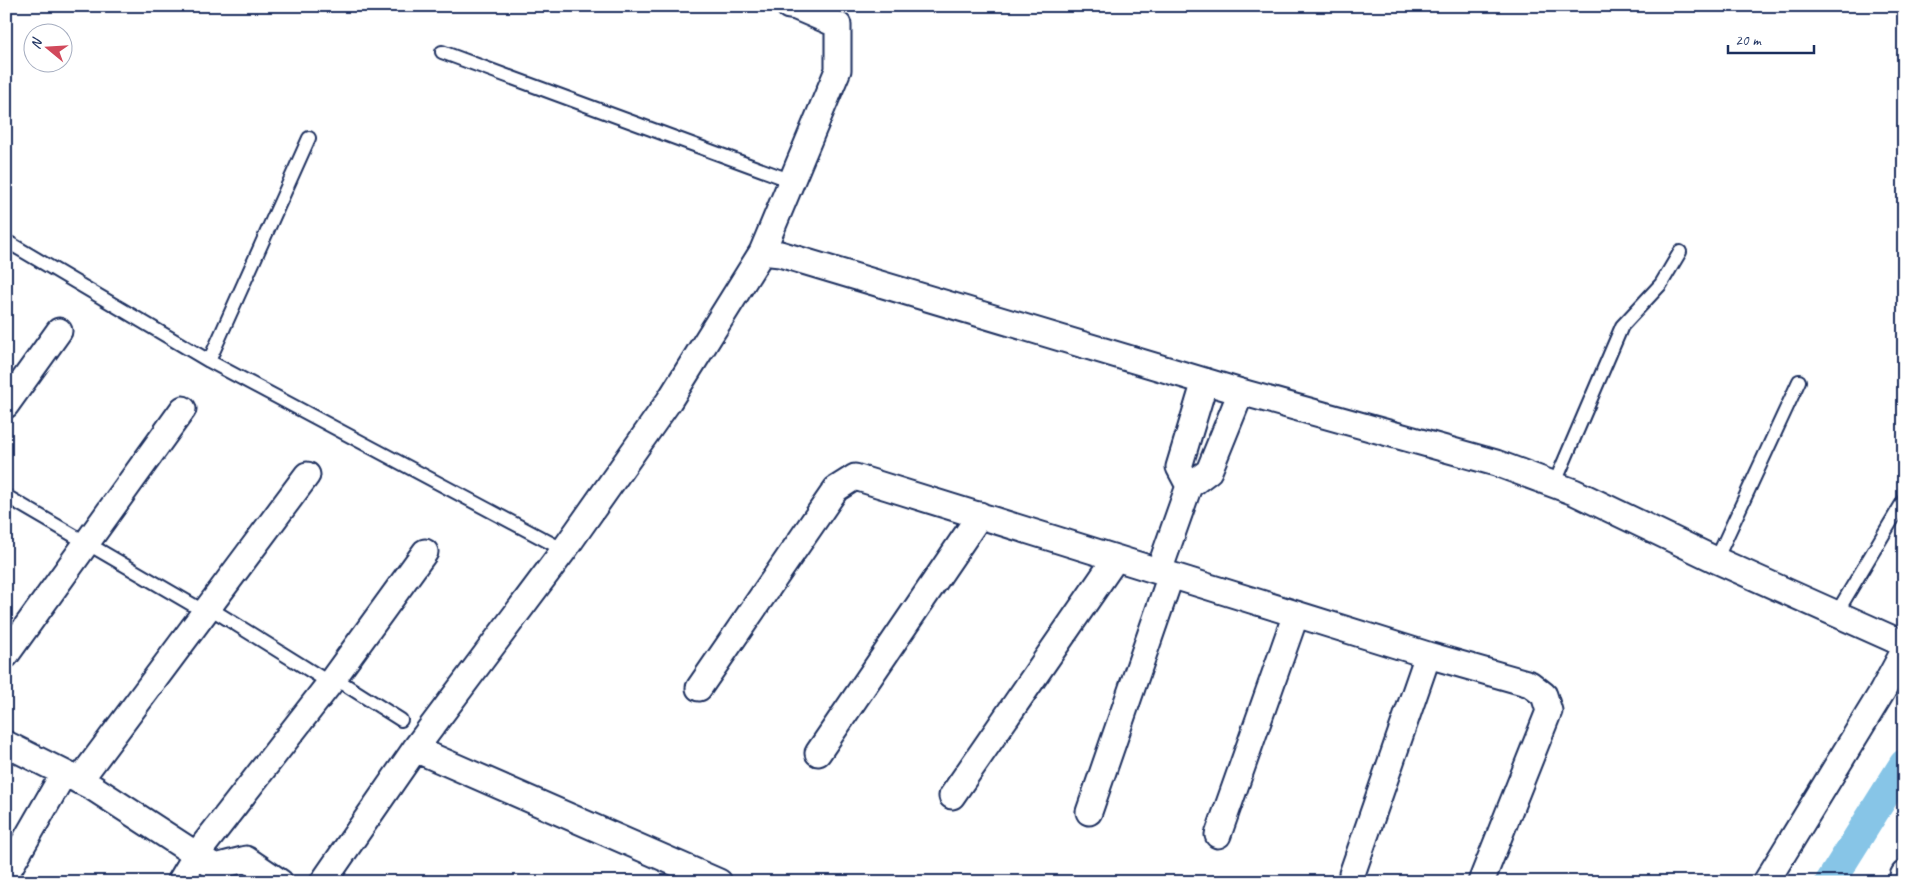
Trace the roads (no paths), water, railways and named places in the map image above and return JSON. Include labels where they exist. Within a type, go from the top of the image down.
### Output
[{"type":"street","points":[[323,882],[416,748],[564,550],[669,401],[762,252],[838,70],[838,25],[796,7],[789,6]]},
{"type":"street","points":[[762,252],[780,254],[1241,392],[1496,463],[1574,492],[1716,560],[1904,644]]},
{"type":"street","points":[[6,405],[59,331]]},
{"type":"street","points":[[1189,486],[1179,467],[1205,381]]},
{"type":"street","points":[[1089,812],[1165,573],[1189,486],[1209,471],[1241,392]]},
{"type":"street","points":[[6,655],[183,409]]},
{"type":"street","points":[[6,874],[72,777],[206,610],[307,475]]},
{"type":"street","points":[[699,688],[836,489],[855,477],[1428,655],[1530,684],[1544,695],[1549,711],[1481,882]]},
{"type":"street","points":[[818,753],[980,515]]},
{"type":"street","points":[[210,868],[331,680],[425,552]]},
{"type":"street","points":[[952,796],[1116,558]]},
{"type":"street","points":[[1218,835],[1296,614]]},
{"type":"street","points":[[1766,882],[1882,692],[1904,651]]},
{"type":"street","points":[[1352,874],[1428,655]]},
{"type":"street","points":[[6,744],[92,787],[210,868]]},
{"type":"street","points":[[416,748],[719,882]]},
{"type":"street","points":[[180,882],[210,868],[246,859],[280,882]]},
{"type":"lane","points":[[442,52],[792,181]]},
{"type":"lane","points":[[209,361],[309,138]]},
{"type":"lane","points":[[6,241],[209,361],[564,550]]},
{"type":"lane","points":[[1554,485],[1622,326],[1661,284],[1680,252]]},
{"type":"lane","points":[[1716,560],[1799,381]]},
{"type":"lane","points":[[6,496],[401,720]]},
{"type":"lane","points":[[1836,614],[1904,500]]},
{"type":"waterway","points":[[1830,882],[1904,764]]}]
